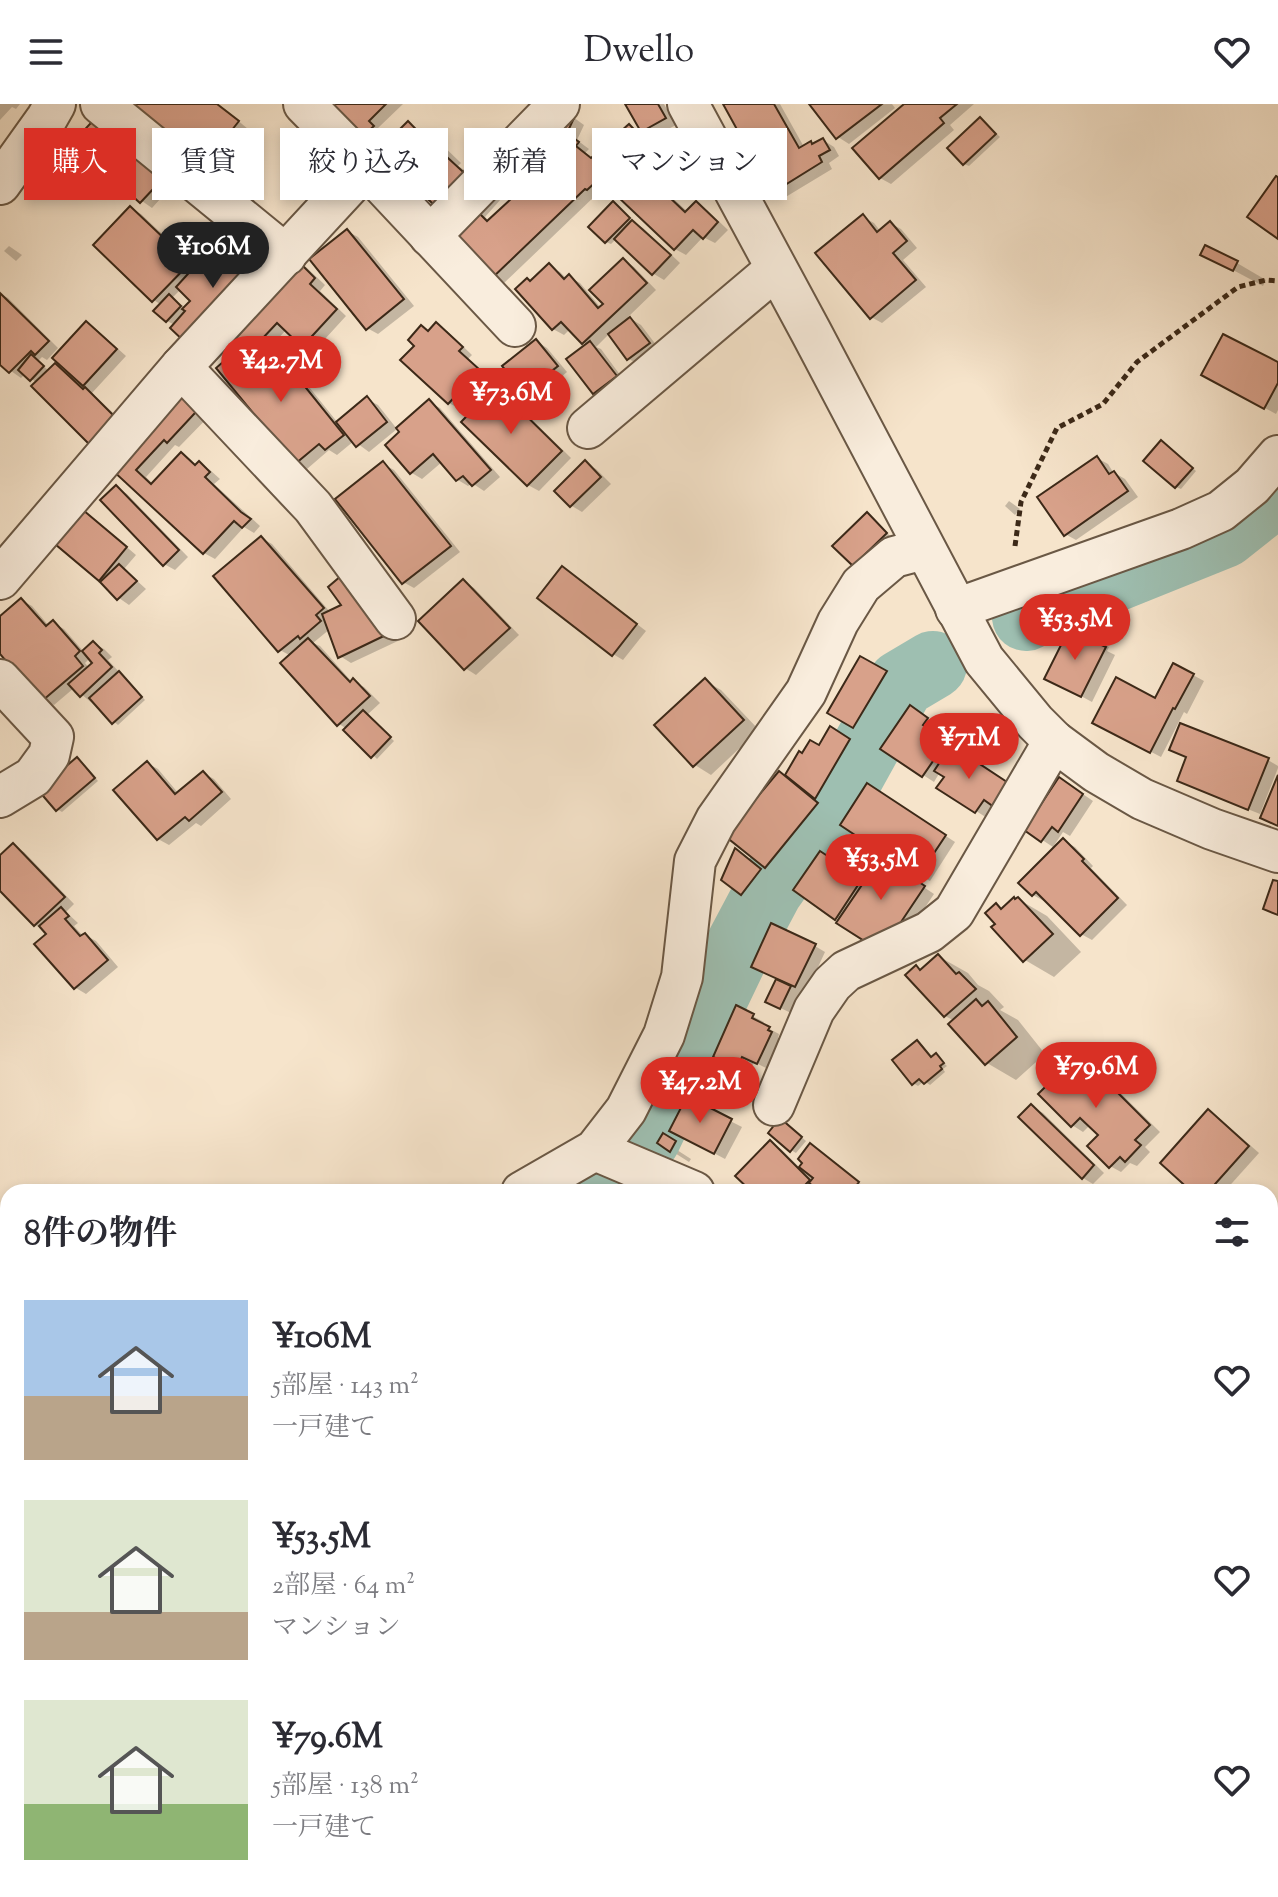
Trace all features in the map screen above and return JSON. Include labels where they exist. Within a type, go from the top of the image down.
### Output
[{"type":"street","points":[[0,184],[55,104]]},
{"type":"street","points":[[101,104],[286,255]]},
{"type":"street","points":[[304,104],[328,128]]},
{"type":"street","points":[[430,236],[559,104]]},
{"type":"street","points":[[688,104],[984,660],[1035,722],[1054,741],[1096,772],[1142,799],[1212,829],[1278,852]]},
{"type":"street","points":[[0,579],[181,367],[336,200]]},
{"type":"street","points":[[397,200],[515,326]]},
{"type":"street","points":[[588,428],[776,269]]},
{"type":"street","points":[[181,367],[313,507],[395,619]]},
{"type":"street","points":[[956,609],[1181,529],[1221,511],[1252,486],[1278,456]]},
{"type":"street","points":[[536,1184],[595,1150],[626,1110],[664,1035],[682,977],[695,861],[716,820],[806,692],[838,622],[861,585],[894,557],[924,549]]},
{"type":"street","points":[[0,680],[53,737],[49,755],[33,777],[0,797]]},
{"type":"street","points":[[774,1105],[814,1010],[832,984],[846,971],[929,932],[954,912],[1054,741]]},
{"type":"street","points":[[595,1150],[675,1184]]},
{"type":"path","points":[[1005,592],[1018,536],[1021,502],[1057,428],[1103,404],[1137,362],[1238,287],[1266,280],[1278,281]]},
{"type":"building","points":[[125,104],[217,104],[239,121],[233,128],[157,128]]},
{"type":"building","points":[[333,104],[386,104],[369,121],[374,126],[372,128],[356,128]]},
{"type":"building","points":[[625,104],[658,104],[666,118],[648,128],[639,128]]},
{"type":"building","points":[[723,104],[774,104],[799,148],[823,138],[830,150],[819,156],[822,162],[787,184],[787,128],[736,128]]},
{"type":"building","points":[[809,104],[882,104],[836,139]]},
{"type":"building","points":[[904,104],[957,104],[940,118],[944,123],[879,179],[852,148]]},
{"type":"building","points":[[565,109],[574,118],[569,128],[548,128]]},
{"type":"building","points":[[101,112],[120,128],[86,128]]},
{"type":"building","points":[[980,117],[996,134],[963,165],[947,148]]},
{"type":"building","points":[[408,121],[415,128],[401,128]]},
{"type":"building","points":[[136,141],[152,154],[152,190],[140,203],[136,199]]},
{"type":"building","points":[[576,146],[592,157],[592,185],[576,198]]},
{"type":"building","points":[[448,158],[464,173],[464,191],[444,214],[429,200],[448,200]]},
{"type":"building","points":[[1278,177],[1278,239],[1247,217]]},
{"type":"building","points":[[510,200],[574,200],[489,281],[450,236],[477,211],[487,221]]},
{"type":"building","points":[[621,200],[672,200],[685,212],[696,201],[718,222],[703,239],[693,230],[674,250]]},
{"type":"building","points":[[613,201],[630,218],[605,243],[588,227]]},
{"type":"building","points":[[130,206],[190,263],[152,302],[93,245]]},
{"type":"building","points":[[863,214],[877,232],[890,221],[907,241],[893,253],[916,280],[870,319],[815,253]]},
{"type":"building","points":[[632,220],[671,255],[652,275],[614,239]]},
{"type":"building","points":[[347,229],[404,299],[366,330],[309,259]]},
{"type":"building","points":[[242,243],[264,263],[188,345],[170,328],[190,301],[176,287],[206,254],[220,267]]},
{"type":"building","points":[[1205,245],[1238,261],[1233,271],[1200,255]]},
{"type":"building","points":[[295,258],[315,278],[310,284],[337,309],[302,347],[277,323],[248,354],[225,332]]},
{"type":"building","points":[[623,258],[647,283],[582,344],[561,322],[552,330],[515,289],[527,278],[530,281],[549,263],[564,279],[569,274],[598,308],[603,304],[589,290]]},
{"type":"building","points":[[0,293],[49,341],[35,355],[31,351],[9,373],[0,365]]},
{"type":"building","points":[[169,294],[181,306],[166,322],[153,311]]},
{"type":"building","points":[[630,317],[650,343],[627,360],[608,334]]},
{"type":"building","points":[[86,321],[117,349],[83,386],[52,358]]},
{"type":"building","points":[[436,322],[463,347],[459,351],[480,370],[448,404],[400,360],[414,346],[408,340],[421,325],[428,331]]},
{"type":"building","points":[[1223,334],[1278,362],[1278,383],[1264,409],[1201,375]]},
{"type":"building","points":[[536,339],[558,366],[524,393],[502,366]]},
{"type":"building","points":[[590,341],[617,376],[593,394],[566,359]]},
{"type":"building","points":[[239,348],[257,370],[278,353],[344,435],[325,450],[319,444],[295,464],[216,368]]},
{"type":"building","points":[[31,354],[44,366],[30,381],[18,370]]},
{"type":"building","points":[[55,363],[118,420],[92,447],[31,386]]},
{"type":"building","points":[[186,379],[208,399],[167,443],[164,440],[136,470],[151,484],[181,452],[195,465],[199,461],[210,472],[205,477],[251,519],[242,528],[234,521],[203,554],[111,469]]},
{"type":"building","points":[[496,386],[562,451],[527,486],[461,422]]},
{"type":"building","points":[[367,396],[387,422],[356,447],[336,422]]},
{"type":"building","points":[[429,399],[491,470],[472,486],[463,476],[456,481],[433,454],[410,474],[385,445],[399,432],[396,428]]},
{"type":"building","points":[[1161,440],[1193,468],[1175,488],[1143,461]]},
{"type":"building","points":[[1097,456],[1109,474],[1114,471],[1128,491],[1064,536],[1037,497]]},
{"type":"building","points":[[585,460],[601,477],[570,507],[554,491]]},
{"type":"building","points":[[383,461],[451,546],[402,584],[335,499]]},
{"type":"building","points":[[116,485],[179,550],[163,566],[100,500]]},
{"type":"building","points":[[83,510],[127,547],[99,581],[55,544]]},
{"type":"building","points":[[867,512],[887,533],[853,566],[832,546]]},
{"type":"building","points":[[261,536],[324,608],[316,615],[321,621],[278,652],[213,576]]},
{"type":"building","points":[[119,564],[137,581],[117,600],[100,582]]},
{"type":"building","points":[[562,566],[637,624],[612,656],[537,598]]},
{"type":"building","points":[[348,570],[390,633],[338,658],[322,614],[341,605],[328,587]]},
{"type":"building","points":[[463,579],[510,628],[464,670],[418,621]]},
{"type":"building","points":[[21,598],[46,626],[53,620],[80,651],[75,656],[83,666],[42,701],[13,664],[11,667],[0,654],[0,616]]},
{"type":"building","points":[[1069,629],[1077,633],[1079,630],[1106,647],[1081,697],[1044,679]]},
{"type":"building","points":[[308,638],[350,682],[353,678],[370,696],[337,726],[280,663]]},
{"type":"building","points":[[93,641],[112,667],[80,697],[68,684],[92,663],[82,651]]},
{"type":"building","points":[[860,656],[887,671],[853,728],[827,713]]},
{"type":"building","points":[[1173,663],[1194,674],[1150,753],[1092,723],[1116,677],[1155,698]]},
{"type":"building","points":[[119,671],[142,697],[112,724],[89,698]]},
{"type":"building","points":[[705,678],[744,720],[693,767],[654,725]]},
{"type":"building","points":[[910,705],[928,718],[923,725],[947,741],[922,777],[880,749]]},
{"type":"building","points":[[363,710],[391,737],[371,758],[343,730]]},
{"type":"building","points":[[1180,723],[1269,758],[1248,810],[1177,781],[1186,757],[1169,750]]},
{"type":"building","points":[[830,726],[850,739],[815,799],[785,775],[799,751],[802,753],[810,740],[819,745]]},
{"type":"building","points":[[951,745],[1010,784],[994,807],[984,800],[975,813],[936,788],[944,777],[934,771]]},
{"type":"building","points":[[77,757],[95,778],[56,811],[38,790]]},
{"type":"building","points":[[147,761],[175,794],[203,771],[222,792],[189,821],[185,817],[157,840],[113,790]]},
{"type":"building","points":[[779,771],[818,803],[765,868],[725,836]]},
{"type":"building","points":[[1278,775],[1278,826],[1260,818]]},
{"type":"building","points":[[1059,777],[1083,794],[1058,832],[1052,827],[1041,842],[1024,830]]},
{"type":"building","points":[[867,783],[946,835],[918,877],[840,825]]},
{"type":"building","points":[[1063,838],[1118,898],[1080,936],[1036,892],[1032,896],[1018,883]]},
{"type":"building","points":[[13,843],[65,897],[34,926],[0,891],[0,855]]},
{"type":"building","points":[[735,848],[761,869],[741,895],[721,880]]},
{"type":"building","points":[[820,851],[862,879],[835,920],[793,890]]},
{"type":"building","points":[[881,857],[925,886],[897,928],[866,942],[836,923]]},
{"type":"building","points":[[1273,880],[1278,881],[1278,915],[1263,909]]},
{"type":"building","points":[[1018,897],[1053,934],[1023,962],[991,927],[995,924],[985,913],[996,903],[1001,909]]},
{"type":"building","points":[[61,907],[69,916],[65,919],[80,936],[85,933],[108,960],[74,989],[34,944],[46,934],[39,926]]},
{"type":"building","points":[[771,923],[816,944],[795,987],[751,967]]},
{"type":"building","points":[[938,954],[956,974],[959,972],[976,989],[944,1017],[905,975],[916,965],[920,970]]},
{"type":"building","points":[[776,979],[791,986],[780,1009],[765,1002]]},
{"type":"building","points":[[976,999],[982,1006],[988,1001],[1017,1037],[985,1065],[948,1024]]},
{"type":"building","points":[[736,1005],[754,1014],[752,1018],[770,1027],[768,1030],[772,1032],[757,1064],[742,1057],[737,1068],[713,1057]]},
{"type":"building","points":[[917,1040],[931,1057],[936,1053],[944,1063],[940,1066],[942,1069],[924,1084],[919,1079],[912,1085],[892,1060]]},
{"type":"building","points":[[1079,1054],[1150,1125],[1135,1140],[1141,1145],[1125,1162],[1120,1157],[1109,1168],[1087,1146],[1098,1135],[1080,1118],[1071,1127],[1038,1094]]},
{"type":"building","points":[[687,1096],[732,1119],[714,1154],[669,1131]]},
{"type":"building","points":[[1031,1104],[1094,1165],[1082,1179],[1018,1117]]},
{"type":"building","points":[[1208,1109],[1249,1146],[1215,1184],[1183,1184],[1160,1163]]},
{"type":"building","points":[[780,1118],[802,1137],[790,1152],[768,1133]]},
{"type":"building","points":[[663,1133],[676,1141],[670,1152],[657,1143]]},
{"type":"building","points":[[770,1140],[810,1180],[806,1184],[744,1184],[735,1176]]},
{"type":"building","points":[[810,1143],[859,1182],[810,1184],[813,1178],[799,1167],[802,1163],[798,1159]]},
{"type":"waterway","points":[[1026,617],[1050,604],[1224,534],[1278,491]]},
{"type":"waterway","points":[[647,1138],[769,890],[850,776],[901,684],[933,665]]},
{"type":"waterway","points":[[577,1184],[592,1176]]}]
